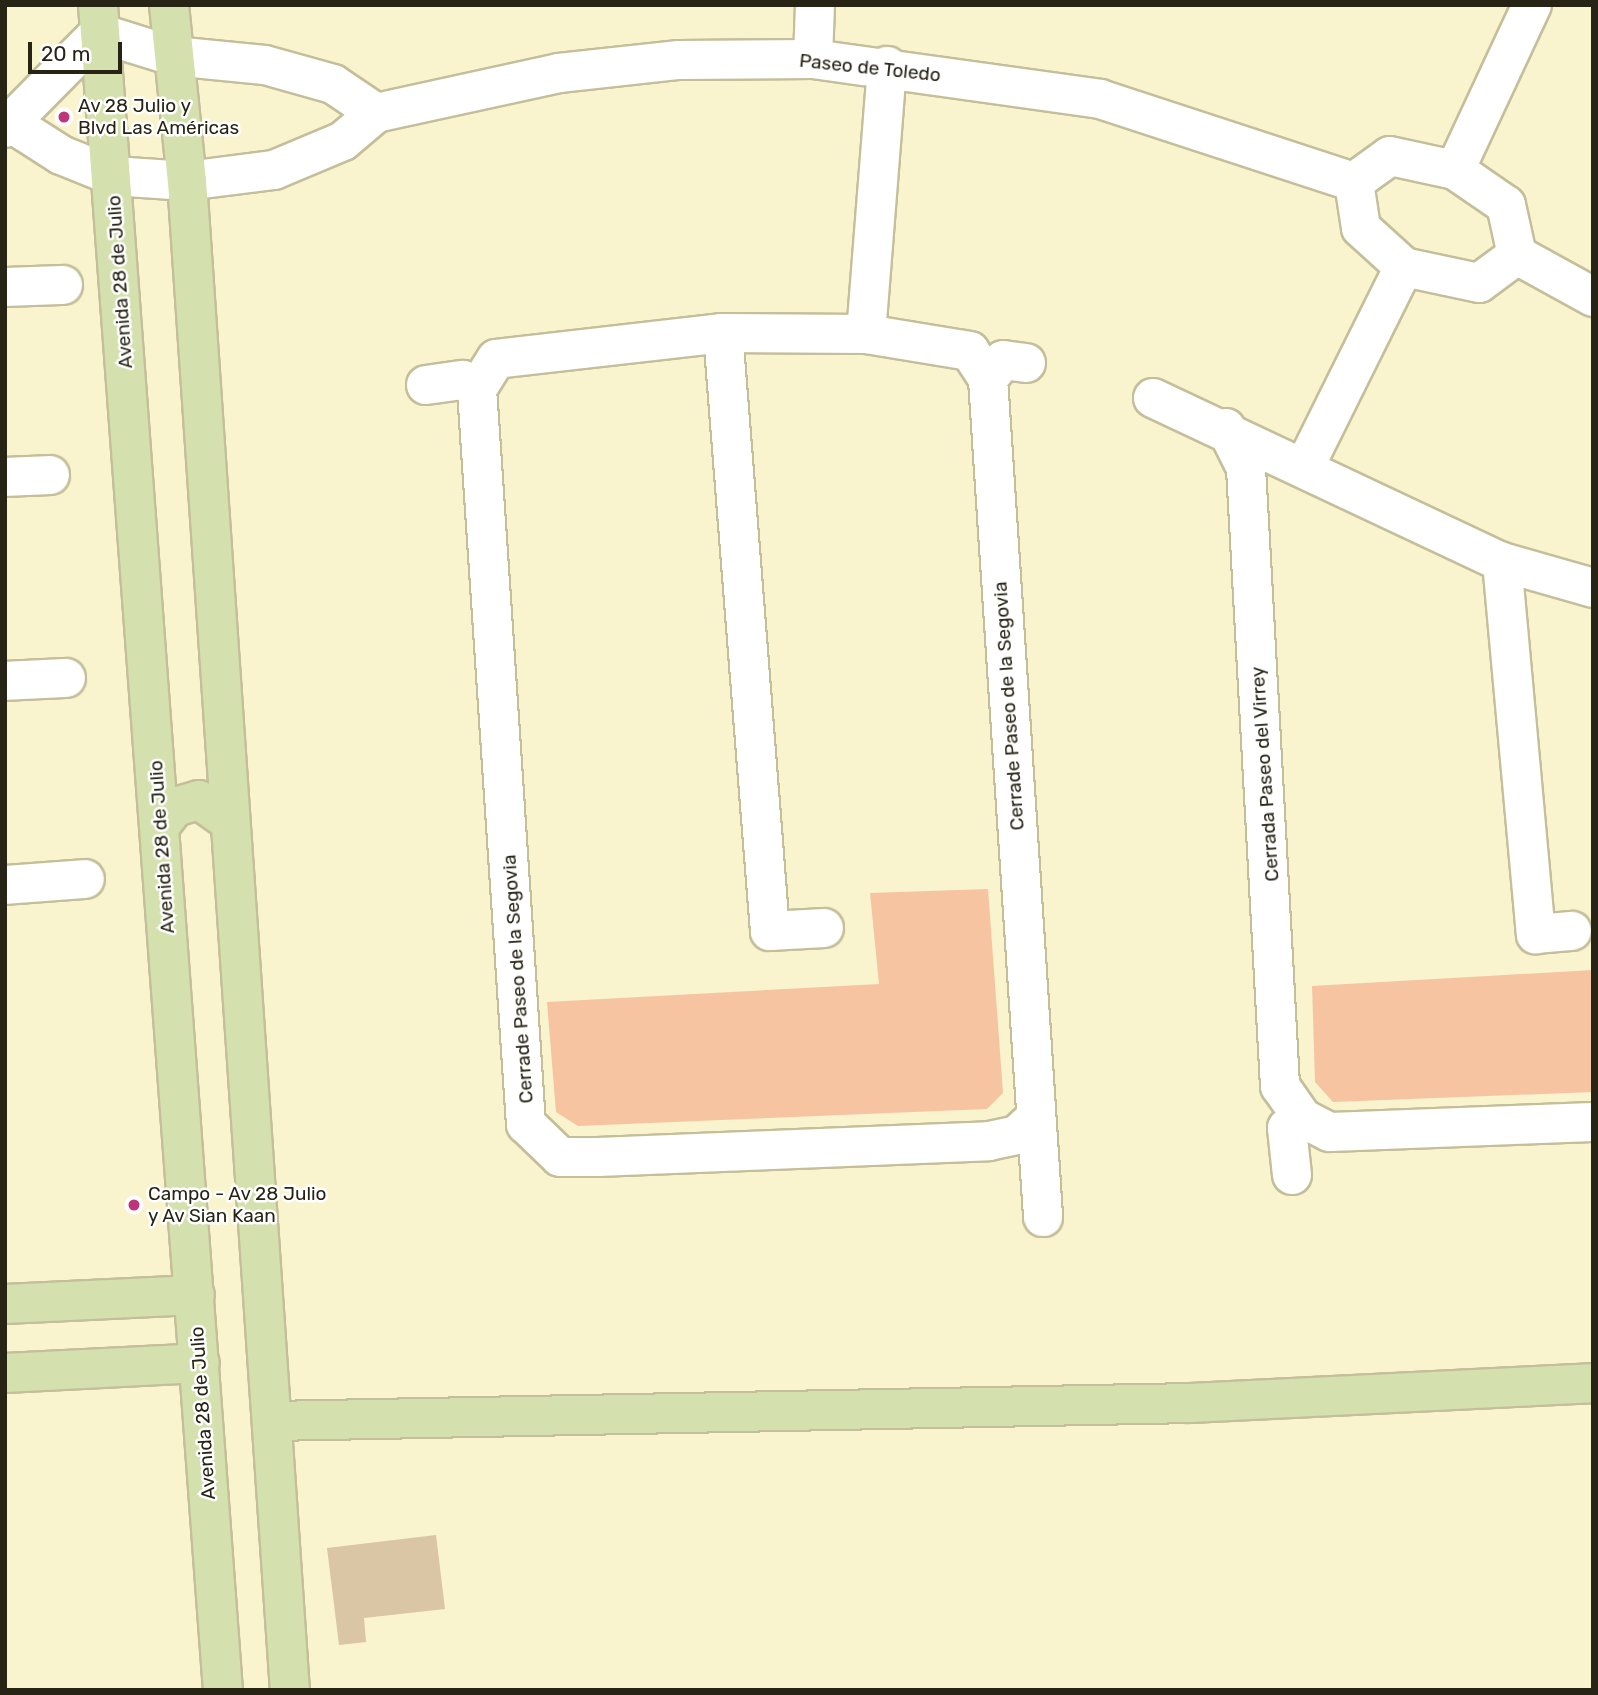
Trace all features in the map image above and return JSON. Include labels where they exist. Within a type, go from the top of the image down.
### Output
[{"type":"main road","points":[[169,5],[187,181],[290,1690]]},
{"type":"main road","name":"Avenida 28 de Julio","points":[[98,19],[113,176],[223,1690]]},
{"type":"main road","points":[[160,826],[174,807],[199,800],[229,821]]},
{"type":"main road","points":[[5,1304],[195,1295]]},
{"type":"main road","points":[[5,1373],[200,1363]]},
{"type":"main road","points":[[272,1421],[1189,1403],[1593,1383]]},
{"type":"street","points":[[813,59],[815,5]]},
{"type":"street","points":[[1455,170],[1532,5]]},
{"type":"street","points":[[98,19],[173,56],[265,65],[333,84],[376,113],[343,141],[274,170],[187,181],[113,176],[61,155],[8,125],[98,19]]},
{"type":"street","name":"Paseo de Toledo","points":[[376,113],[559,73],[679,60],[813,59],[887,66],[1100,99],[1354,182]]},
{"type":"street","points":[[866,334],[887,66]]},
{"type":"street","points":[[1517,255],[1479,283],[1404,267],[1362,228],[1354,182],[1390,156],[1455,170],[1506,205],[1517,255],[1593,297]]},
{"type":"street","points":[[1305,466],[1404,267]]},
{"type":"street","points":[[5,286],[63,285]]},
{"type":"street","points":[[723,333],[770,931],[824,928]]},
{"type":"street","points":[[426,385],[463,380],[477,390],[496,359],[723,333],[866,334],[970,351],[988,379],[1003,360],[1026,363]]},
{"type":"street","name":"Cerrade Paseo de la Segovia","points":[[988,379],[1043,1217]]},
{"type":"street","name":"Cerrade Paseo de la Segovia","points":[[477,390],[526,1124],[560,1157],[598,1157],[989,1141],[1017,1135],[1035,1118]]},
{"type":"street","points":[[1153,398],[1226,428],[1502,562],[1593,588]]},
{"type":"street","name":"Cerrada Paseo del Virrey","points":[[1226,428],[1246,468],[1280,1086],[1302,1118]]},
{"type":"street","points":[[5,477],[50,475]]},
{"type":"street","points":[[1502,562],[1536,934],[1572,931]]},
{"type":"street","points":[[5,681],[66,678]]},
{"type":"street","points":[[5,885],[85,879]]},
{"type":"street","points":[[1292,1175],[1287,1128],[1302,1118],[1330,1132],[1593,1122]]},
{"type":"shaded area","points":[[988,889],[1003,1093],[987,1109],[578,1126],[556,1112],[547,1002],[879,984],[870,893]]},
{"type":"shaded area","points":[[1593,970],[1593,1092],[1333,1102],[1315,1082],[1312,986]]},
{"type":"building","points":[[436,1535],[445,1609],[364,1618],[366,1642],[339,1645],[327,1548]]},
{"type":"place","name":"Av 28 Julio y Blvd Las Américas","points":[[64,117]]},
{"type":"place","name":"Campo - Av 28 Julio y Av Sian Kaan","points":[[134,1205]]}]
